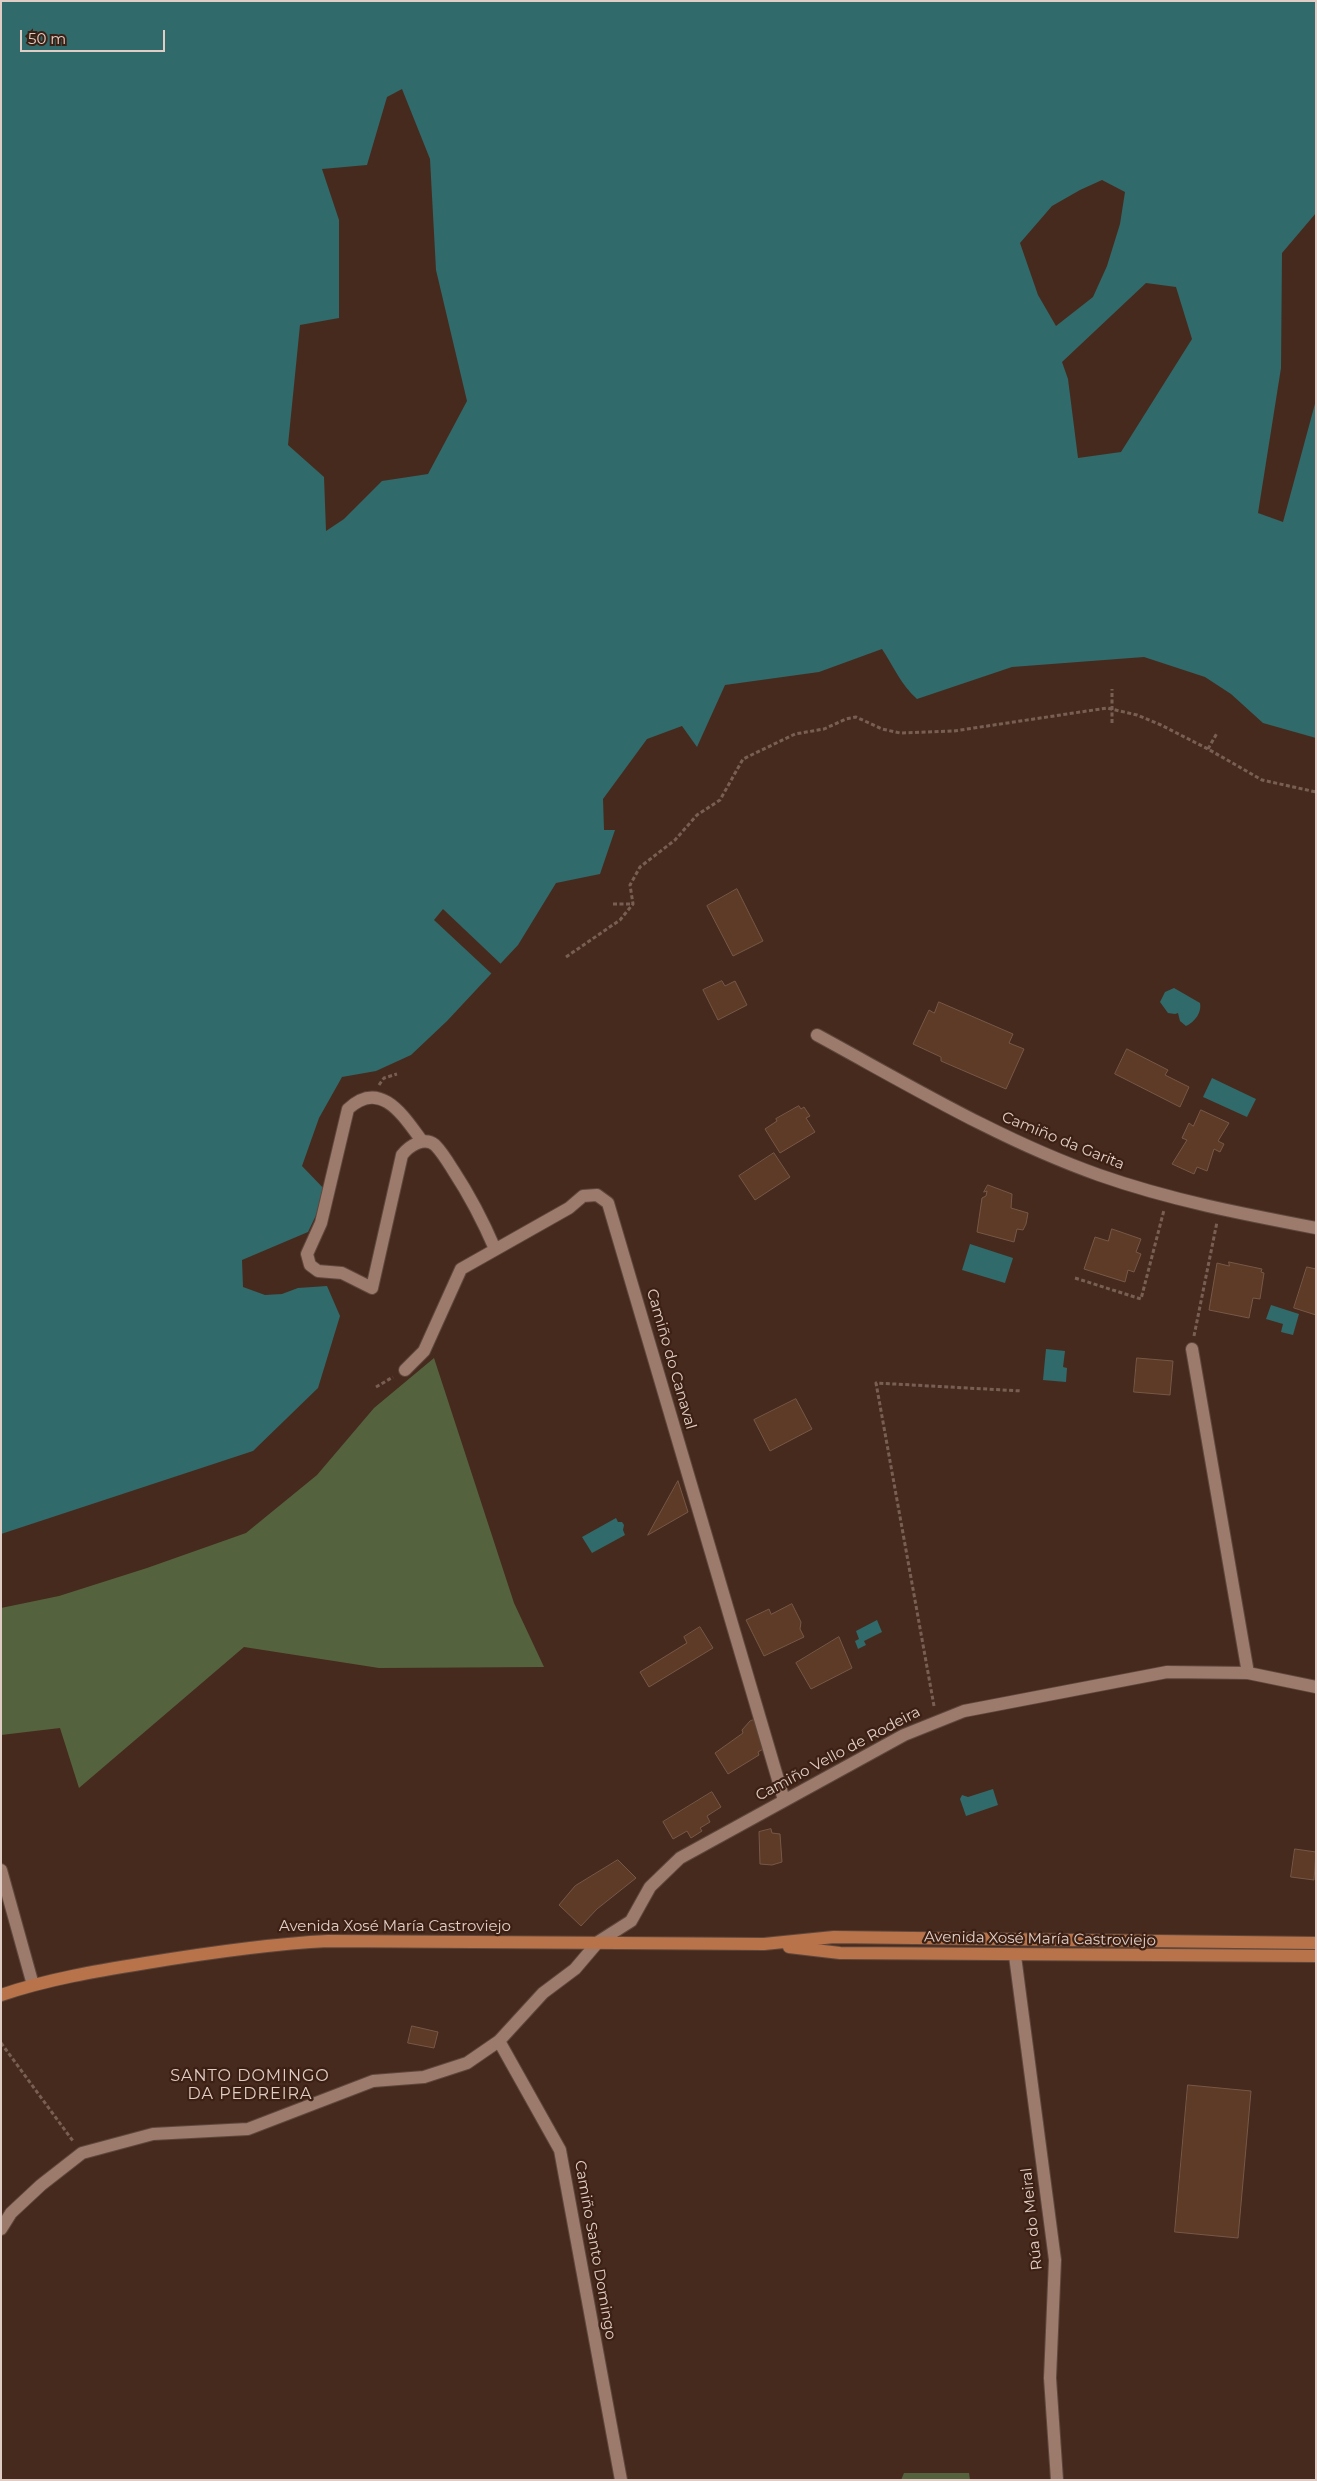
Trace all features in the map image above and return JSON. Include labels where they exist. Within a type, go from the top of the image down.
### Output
[{"type":"main road","name":"Avenida Xosé María Castroviejo","points":[[764,1944],[834,1937],[1316,1943]]},
{"type":"main road","points":[[936,1954],[953,1947],[993,1947],[1015,1939]]},
{"type":"main road","points":[[1050,1952],[1132,1948],[1154,1940]]},
{"type":"main road","name":"Avenida Xosé María Castroviejo","points":[[1,1995],[33,1984],[161,1960],[276,1943],[328,1941],[764,1944],[840,1953],[1015,1956],[1050,1952],[1167,1957],[1316,1956]]},
{"type":"main road","points":[[1167,1957],[1174,1950],[1212,1949],[1243,1942]]},
{"type":"street","name":"Camiño da Garita","points":[[817,1036],[992,1130],[1099,1175],[1220,1209],[1316,1228]]},
{"type":"street","points":[[422,1142],[401,1113],[389,1103],[376,1097],[358,1099],[348,1109],[321,1223],[310,1243],[307,1254],[310,1265],[318,1271],[342,1273],[372,1288],[402,1155],[410,1145],[422,1142],[434,1144],[447,1161],[475,1204],[495,1248]]},
{"type":"street","name":"Camiño do Canaval","points":[[405,1370],[424,1351],[461,1269],[495,1248],[569,1208],[583,1196],[596,1195],[608,1203],[784,1800]]},
{"type":"street","points":[[1192,1349],[1248,1673]]},
{"type":"street","name":"Camiño Vello de Rodeira","points":[[82,2153],[153,2134],[248,2129],[373,2081],[424,2077],[467,2064],[500,2041],[543,1993],[575,1970],[598,1942],[631,1921],[650,1887],[680,1858],[904,1735],[937,1721],[964,1711],[1003,1702],[1167,1672],[1248,1673],[1316,1687]]},
{"type":"street","points":[[1,1870],[33,1984]]},
{"type":"street","name":"Rúa do Meiral","points":[[1015,1956],[1055,2260],[1050,2378],[1057,2480]]},
{"type":"street","name":"Camiño Santo Domingo","points":[[500,2041],[560,2150],[621,2480]]},
{"type":"street","points":[[1,2229],[11,2213],[41,2185],[82,2153]]},
{"type":"path","points":[[1112,689],[1112,723]]},
{"type":"path","points":[[566,958],[620,920],[633,904],[630,885],[640,867],[675,840],[697,815],[720,800],[743,759],[795,734],[824,728],[856,717],[882,729],[900,733],[954,731],[1090,710],[1113,710],[1145,718],[1208,749],[1262,780],[1316,792]]},
{"type":"path","points":[[1208,749],[1217,733]]},
{"type":"path","points":[[613,904],[633,904]]},
{"type":"path","points":[[1075,1278],[1141,1300],[1167,1195]]},
{"type":"path","points":[[1192,1349],[1220,1209]]},
{"type":"path","points":[[937,1721],[876,1383],[1022,1391]]},
{"type":"path","points":[[1,2043],[82,2153]]},
{"type":"green space","points":[[434,1358],[514,1603],[544,1667],[379,1668],[244,1647],[79,1788],[60,1728],[1,1735],[1,1608],[59,1596],[147,1568],[246,1533],[317,1475],[374,1408]]},
{"type":"green space","points":[[904,2473],[969,2473],[970,2480],[901,2480]]},
{"type":"water","points":[[1,1],[1316,1],[1316,213],[1282,253],[1281,368],[1258,513],[1283,522],[1316,400],[1316,738],[1263,723],[1231,694],[1205,677],[1144,657],[1012,667],[917,699],[902,682],[882,649],[819,672],[725,685],[697,747],[682,726],[647,739],[603,799],[604,830],[615,830],[600,874],[556,883],[518,945],[447,1021],[411,1055],[376,1071],[342,1077],[319,1118],[302,1166],[327,1192],[308,1232],[242,1260],[243,1287],[265,1295],[282,1294],[298,1288],[327,1286],[340,1316],[318,1388],[253,1451],[1,1534]],"holes":[[[402,89],[430,159],[436,270],[467,401],[428,474],[382,481],[344,519],[326,531],[324,477],[288,445],[300,325],[339,318],[339,220],[322,169],[367,165],[387,97]],[[1102,180],[1125,192],[1120,224],[1107,266],[1093,297],[1056,326],[1038,295],[1020,243],[1052,206]],[[1146,283],[1176,287],[1192,339],[1121,452],[1078,458],[1068,379],[1062,362]]]},
{"type":"water","points":[[1174,988],[1200,1003],[1200,1010],[1197,1016],[1186,1026],[1180,1021],[1178,1013],[1168,1013],[1160,1002],[1165,992]]},
{"type":"water","points":[[1212,1078],[1256,1099],[1247,1117],[1203,1097]]},
{"type":"water","points":[[970,1244],[1013,1258],[1005,1283],[962,1270]]},
{"type":"water","points":[[1271,1305],[1299,1314],[1293,1335],[1281,1332],[1283,1324],[1266,1319]]},
{"type":"water","points":[[1046,1349],[1065,1351],[1063,1367],[1067,1368],[1066,1382],[1043,1380]]},
{"type":"water","points":[[616,1518],[618,1522],[622,1522],[624,1525],[625,1535],[592,1553],[582,1537]]},
{"type":"water","points":[[877,1620],[882,1632],[864,1641],[866,1645],[858,1649],[855,1641],[859,1639],[856,1631]]},
{"type":"water","points":[[993,1789],[998,1805],[966,1816],[960,1799],[962,1795],[968,1797]]},
{"type":"pier","points":[[443,909],[502,965],[493,975],[434,920]]},
{"type":"building","points":[[737,889],[763,941],[733,956],[707,906]]},
{"type":"building","points":[[722,981],[725,986],[735,981],[747,1005],[718,1020],[703,990]]},
{"type":"building","points":[[939,1002],[1013,1034],[1009,1043],[1024,1049],[1006,1089],[941,1061],[941,1057],[913,1044],[929,1010],[934,1013]]},
{"type":"building","points":[[1127,1049],[1168,1070],[1165,1075],[1189,1087],[1180,1107],[1115,1074]]},
{"type":"building","points":[[799,1106],[801,1109],[804,1107],[810,1116],[806,1118],[815,1132],[780,1153],[765,1129],[777,1121],[776,1119]]},
{"type":"building","points":[[1201,1110],[1229,1123],[1218,1141],[1224,1144],[1220,1152],[1214,1149],[1207,1171],[1197,1167],[1194,1174],[1172,1164],[1187,1140],[1182,1138],[1189,1123],[1193,1126]]},
{"type":"building","points":[[774,1153],[790,1177],[755,1200],[739,1176]]},
{"type":"building","points":[[988,1185],[1012,1194],[1011,1208],[1028,1213],[1026,1224],[1023,1230],[1017,1229],[1014,1242],[977,1232],[982,1198],[986,1196],[987,1191],[984,1192]]},
{"type":"building","points":[[1112,1229],[1141,1239],[1136,1252],[1141,1254],[1134,1272],[1128,1270],[1125,1282],[1084,1269],[1095,1237],[1108,1241]]},
{"type":"building","points":[[1229,1262],[1262,1269],[1261,1272],[1264,1273],[1260,1299],[1253,1298],[1249,1318],[1209,1310],[1217,1263],[1229,1266]]},
{"type":"building","points":[[1307,1267],[1316,1269],[1316,1315],[1294,1308]]},
{"type":"building","points":[[1137,1358],[1173,1361],[1170,1395],[1134,1392]]},
{"type":"building","points":[[796,1399],[812,1429],[770,1451],[754,1420]]},
{"type":"building","points":[[678,1481],[688,1512],[648,1535]]},
{"type":"building","points":[[792,1604],[801,1622],[800,1629],[804,1637],[764,1656],[746,1620],[769,1609],[771,1614]]},
{"type":"building","points":[[700,1627],[713,1648],[649,1687],[640,1672],[687,1643],[684,1637]]},
{"type":"building","points":[[839,1637],[852,1668],[811,1689],[796,1663]]},
{"type":"building","points":[[754,1720],[765,1748],[758,1752],[759,1755],[728,1774],[715,1753],[743,1733],[742,1730],[750,1721]]},
{"type":"building","points":[[712,1792],[721,1807],[707,1816],[710,1822],[700,1828],[702,1831],[691,1838],[687,1831],[673,1839],[663,1822]]},
{"type":"building","points":[[771,1829],[772,1833],[780,1834],[782,1862],[772,1865],[760,1864],[759,1832]]},
{"type":"building","points":[[1295,1849],[1316,1852],[1314,1880],[1291,1877]]},
{"type":"building","points":[[618,1860],[636,1878],[597,1909],[581,1926],[559,1905],[575,1886]]},
{"type":"building","points":[[412,2026],[438,2032],[434,2048],[408,2043]]},
{"type":"building","points":[[1188,2085],[1251,2091],[1238,2238],[1175,2232]]},
{"type":"district","name":"SANTO DOMINGO DA PEDREIRA","points":[[250,2085]]}]
